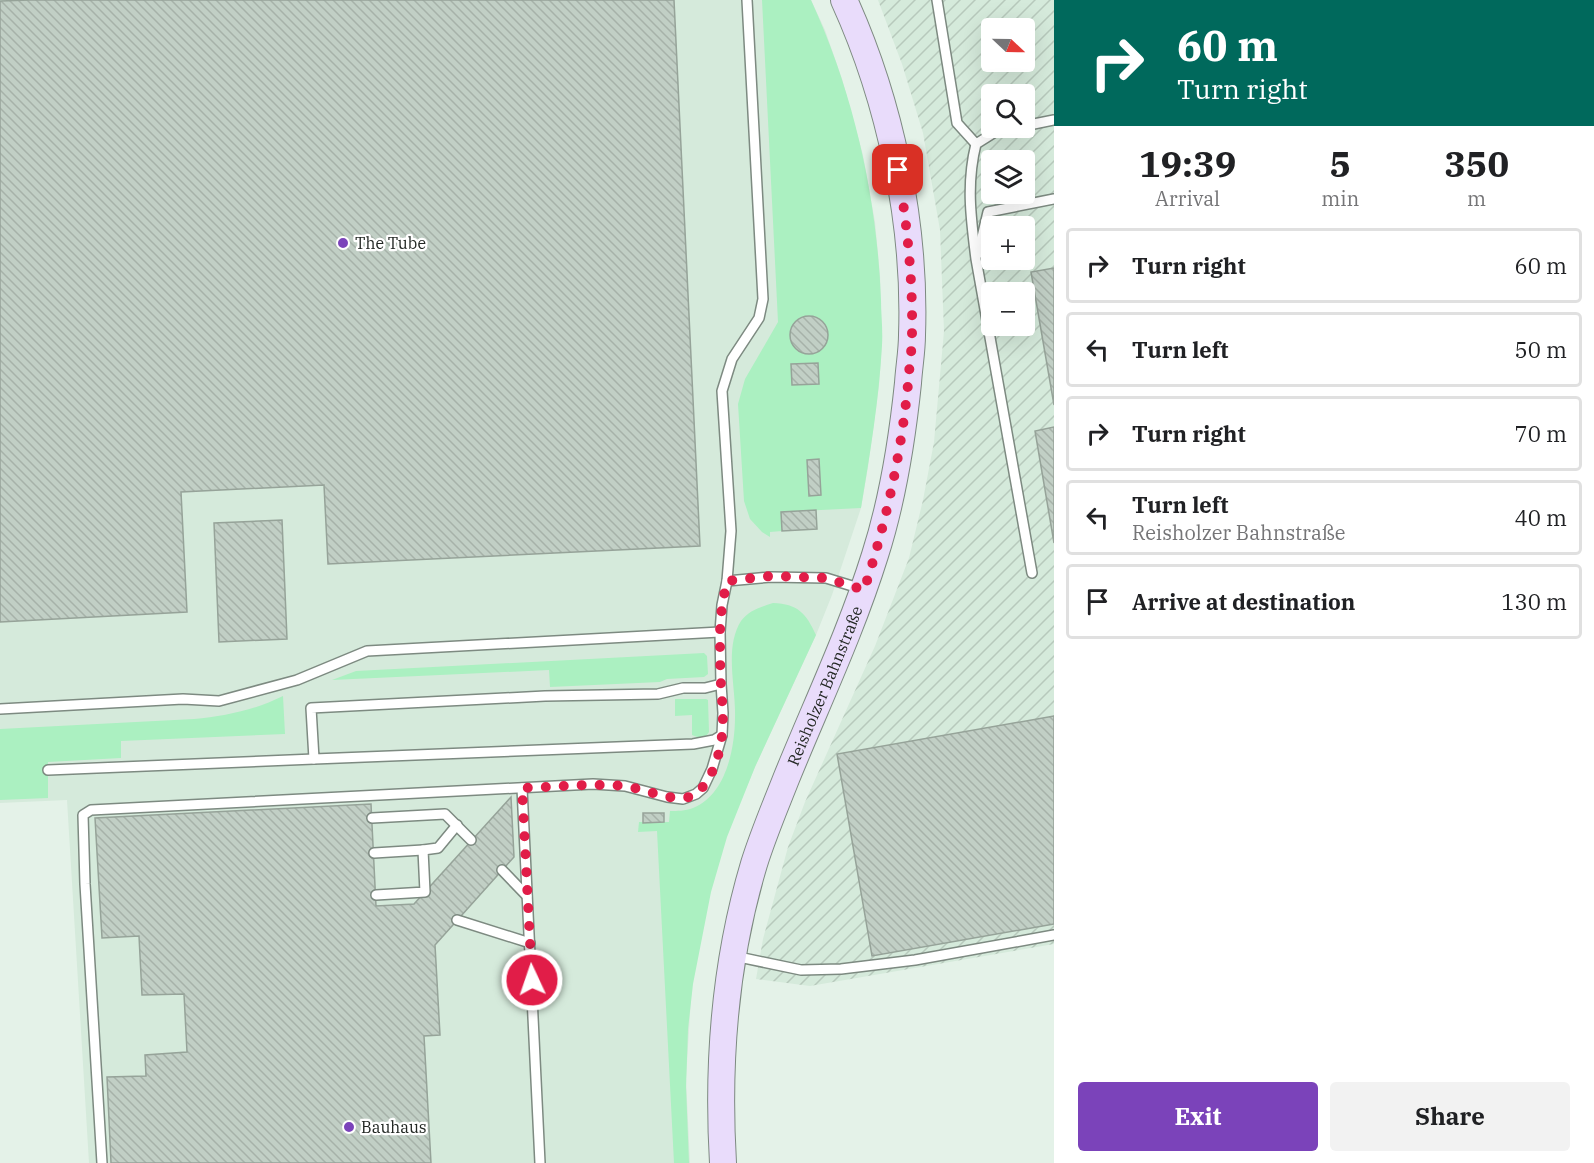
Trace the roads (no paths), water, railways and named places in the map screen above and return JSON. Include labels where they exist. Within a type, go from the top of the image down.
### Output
[{"type":"main road","name":"Reisholzer Bahnstraße","points":[[723,1163],[720,1094],[724,1019],[739,923],[758,854],[792,764],[864,590],[889,503],[903,429],[912,336],[911,279],[906,217],[898,170],[876,85],[844,0]]},
{"type":"lane","points":[[102,1163],[83,815],[91,810],[593,784],[625,786],[683,799],[703,789],[712,769],[722,735],[720,632],[731,531],[723,391],[732,359],[759,318],[763,299],[747,0]]},
{"type":"lane","points":[[937,0],[957,123],[976,144]]},
{"type":"lane","points":[[1035,124],[1054,120]]},
{"type":"lane","points":[[986,138],[976,144],[971,165],[970,210],[976,259],[1032,573]]},
{"type":"lane","points":[[976,259],[988,212],[1054,199]]},
{"type":"lane","points":[[727,581],[771,576],[826,578],[864,590]]},
{"type":"lane","points":[[0,709],[183,699],[219,701],[297,680],[366,651],[720,632]]},
{"type":"lane","points":[[314,759],[311,708],[545,696],[658,693],[721,684]]},
{"type":"lane","points":[[48,770],[693,744],[714,740],[722,735]]},
{"type":"lane","points":[[522,788],[540,1163]]},
{"type":"lane","points":[[372,818],[445,814],[471,840]]},
{"type":"lane","points":[[374,853],[438,848],[456,825]]},
{"type":"lane","points":[[376,895],[425,892],[423,850]]},
{"type":"lane","points":[[502,870],[527,896]]},
{"type":"lane","points":[[457,920],[530,943]]},
{"type":"lane","points":[[733,956],[801,970],[856,968],[915,960],[1054,935]]},
{"type":"place","name":"The Tube","points":[[343,243]]},
{"type":"place","name":"Bauhaus","points":[[349,1127]]}]
